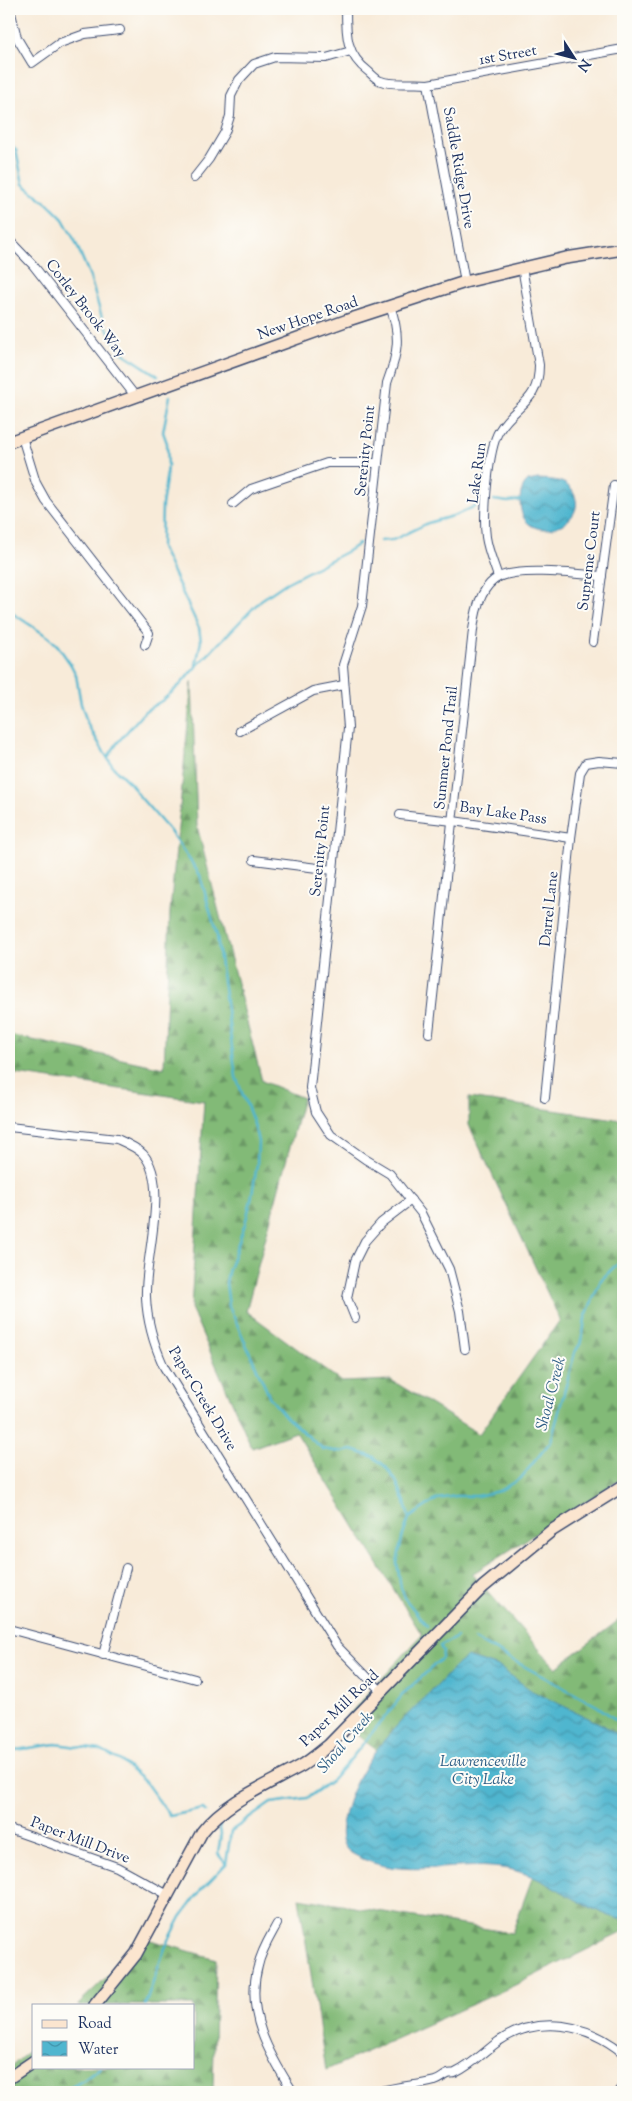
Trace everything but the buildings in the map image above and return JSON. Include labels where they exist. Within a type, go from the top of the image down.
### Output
[{"type":"street","points":[[10,9],[17,38],[32,63],[60,43],[85,34],[120,30]]},
{"type":"street","points":[[346,9],[351,51],[362,67],[381,82],[428,84]]},
{"type":"street","name":"1st Street","points":[[428,84],[623,49]]},
{"type":"street","points":[[194,178],[209,160],[225,132],[230,116],[231,96],[239,80],[254,64],[275,58],[326,58],[351,51]]},
{"type":"street","name":"Saddle Ridge Drive","points":[[428,84],[465,282]]},
{"type":"street","name":"Corley Brook Way","points":[[9,240],[33,265],[136,396]]},
{"type":"street","name":"New Hope Road","points":[[9,442],[390,306],[465,282],[566,258],[623,249]]},
{"type":"street","name":"Lake Run","points":[[498,577],[486,540],[485,524],[492,451],[498,432],[534,393],[539,380],[539,365],[522,268]]},
{"type":"street","name":"Serenity Point","points":[[390,306],[398,330],[397,350],[387,383],[362,606],[343,665],[348,728],[310,1088],[316,1112],[332,1135],[364,1159],[390,1174],[421,1213],[449,1269],[460,1311],[465,1349]]},
{"type":"street","points":[[22,437],[36,483],[46,501],[149,633],[146,646]]},
{"type":"street","points":[[233,504],[251,489],[327,463],[378,463]]},
{"type":"street","name":"Supreme Court","points":[[593,642],[614,485]]},
{"type":"street","points":[[498,577],[520,573],[602,576]]},
{"type":"street","name":"Summer Pond Trail","points":[[429,1033],[475,617],[479,601],[488,587],[498,577]]},
{"type":"street","points":[[240,731],[313,690],[344,684]]},
{"type":"street","name":"Darrel Lane","points":[[546,1098],[571,838],[580,773],[586,763],[599,761],[623,763]]},
{"type":"street","name":"Bay Lake Pass","points":[[400,815],[571,838]]},
{"type":"street","points":[[254,860],[333,870]]},
{"type":"street","name":"Paper Creek Drive","points":[[9,1126],[116,1139],[131,1146],[143,1155],[152,1169],[156,1190],[146,1296],[153,1343],[164,1367],[337,1646],[381,1691]]},
{"type":"street","points":[[355,1318],[347,1298],[355,1261],[365,1241],[380,1223],[411,1200]]},
{"type":"street","name":"Paper Mill Road","points":[[97,2004],[136,1954],[202,1832],[211,1820],[235,1803],[303,1764],[322,1750],[483,1587],[551,1531],[623,1486]]},
{"type":"street","points":[[103,1655],[126,1568]]},
{"type":"street","points":[[9,1629],[195,1679]]},
{"type":"street","name":"Paper Mill Drive","points":[[9,1829],[117,1867],[168,1894]]},
{"type":"street","points":[[277,1924],[257,1967],[254,1992],[257,2018],[263,2041],[292,2092]]},
{"type":"street","points":[[378,2092],[437,2081],[468,2065],[500,2040],[531,2028],[549,2025],[568,2026],[584,2030],[600,2037],[623,2053]]},
{"type":"street","points":[[9,2078],[32,2062]]},
{"type":"street","points":[[618,2092],[623,2086]]},
{"type":"green space","points":[[192,681],[197,826],[262,1081],[303,1098],[246,1311],[342,1382],[391,1380],[479,1434],[560,1320],[469,1125],[469,1098],[623,1120],[623,1478],[472,1574],[556,1668],[623,1617],[623,1932],[511,1987],[326,2070],[299,1898],[512,1933],[561,1799],[378,1751],[341,1723],[422,1635],[296,1432],[252,1448],[191,1308],[204,1101],[9,1073],[9,1035],[164,1068],[170,912]]},
{"type":"green space","points":[[147,1939],[216,1959],[213,2092],[9,2092],[9,2069],[32,2048],[32,2068],[195,2068],[195,2004],[78,2004]]},
{"type":"water","points":[[538,479],[554,480],[568,485],[571,489],[576,505],[573,515],[566,522],[556,527],[545,529],[534,527],[526,521],[521,510],[520,498],[522,490],[528,481]]},
{"type":"water","name":"Lawrenceville City Lake","points":[[467,1657],[499,1667],[532,1691],[603,1725],[623,1738],[623,1920],[595,1910],[542,1881],[513,1870],[493,1867],[411,1869],[391,1867],[372,1863],[353,1854],[343,1844],[341,1830],[348,1801],[365,1766],[389,1734]]},
{"type":"waterway","points":[[9,144],[16,150],[23,184],[63,219],[75,241],[89,274],[103,321],[120,351],[158,376]]},
{"type":"waterway","points":[[170,396],[163,432],[167,443],[168,466],[162,505],[161,547],[199,628],[201,641],[196,665]]},
{"type":"waterway","points":[[494,500],[508,502],[521,500]]},
{"type":"waterway","points":[[380,541],[393,540],[428,523],[456,515],[478,505]]},
{"type":"waterway","points":[[108,757],[118,742],[145,711],[163,700],[180,685],[261,600],[286,583],[360,543]]},
{"type":"waterway","points":[[9,611],[50,638],[58,646],[76,675],[81,704],[88,725],[113,767],[131,784],[169,830],[200,875],[217,936],[236,1077],[254,1124],[258,1142],[257,1165],[251,1200],[226,1283],[229,1306],[270,1398],[286,1417],[323,1449],[340,1452],[352,1450],[374,1457],[386,1467],[396,1481],[405,1502],[409,1518]]},
{"type":"waterway","name":"Shoal Creek","points":[[427,1626],[406,1600],[401,1588],[397,1563],[402,1538],[409,1518],[437,1499],[456,1496],[477,1496],[499,1491],[521,1478],[551,1441],[575,1352],[582,1341],[585,1318],[601,1280],[623,1261]]},
{"type":"waterway","name":"Shoal Creek","points":[[145,2004],[165,1948],[181,1917],[201,1890],[226,1864],[231,1831],[271,1803],[307,1798],[331,1781],[404,1693],[442,1658],[443,1652],[440,1646],[457,1637]]},
{"type":"waterway","points":[[474,1639],[597,1706],[623,1725]]},
{"type":"waterway","points":[[9,1751],[56,1744],[100,1750],[121,1761],[146,1783],[170,1816],[203,1809],[206,1812]]},
{"type":"waterway","points":[[219,1824],[221,1834],[218,1854],[226,1864]]},
{"type":"waterway","name":"Shoal Creek","points":[[62,2092],[84,2080],[100,2068]]}]
